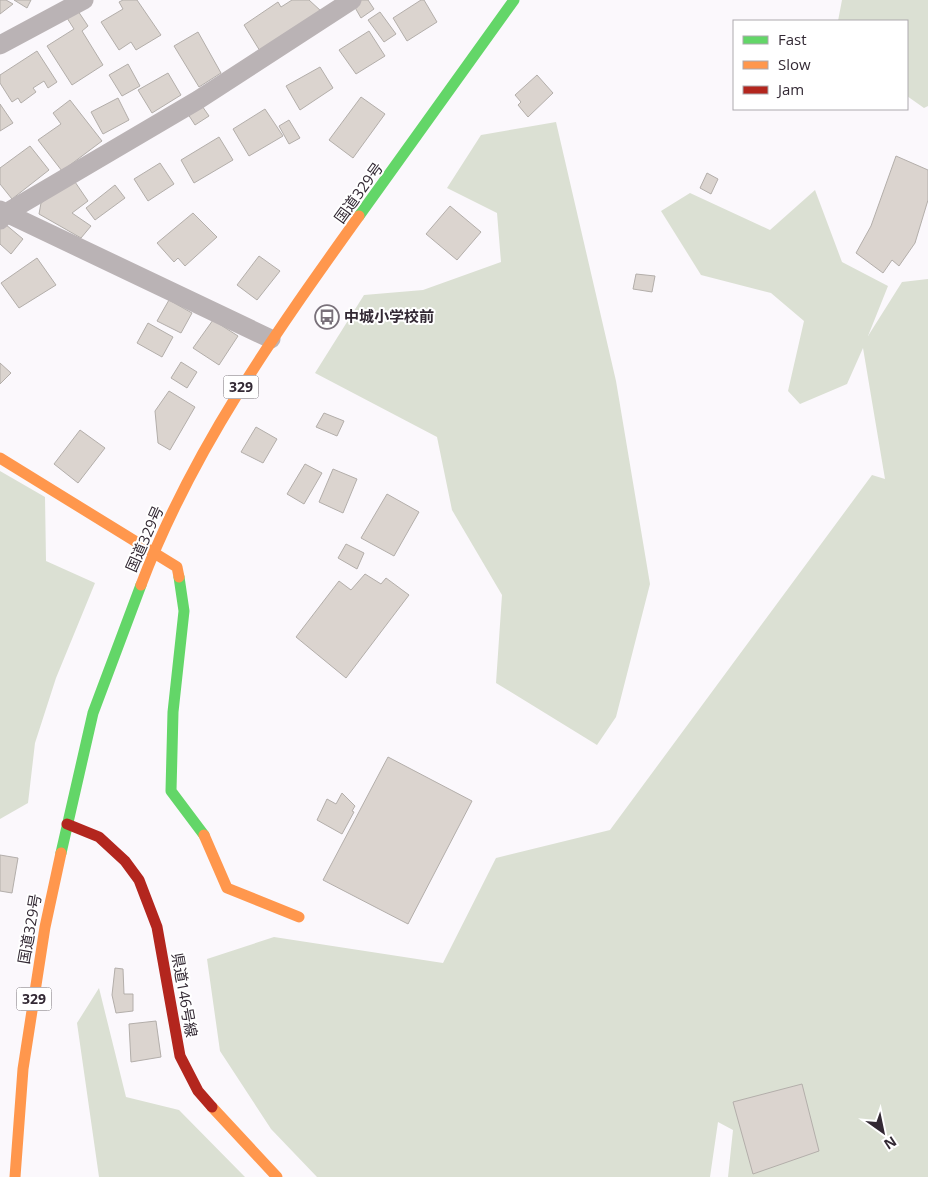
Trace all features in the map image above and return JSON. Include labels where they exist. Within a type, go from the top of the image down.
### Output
[{"type":"main road","name":"国道329号","points":[[15,1177],[24,1059],[45,927],[67,824],[93,713],[154,551],[205,447],[271,339],[514,0]]},
{"type":"main road","points":[[0,458],[154,551],[177,567],[184,611],[173,712],[171,791],[208,839],[227,888],[299,917]]},
{"type":"main road","name":"県道146号線","points":[[67,824],[99,837],[125,861],[139,880],[157,926],[180,1056],[198,1091],[277,1177]]},
{"type":"street","points":[[0,45],[84,0]]},
{"type":"street","points":[[2,215],[198,100],[352,0]]},
{"type":"street","points":[[2,215],[271,339]]},
{"type":"shaded area","points":[[842,0],[928,0],[928,106],[924,108],[908,97],[908,20],[838,20]]},
{"type":"shaded area","points":[[556,122],[616,381],[650,584],[616,717],[597,745],[496,683],[502,595],[452,510],[437,437],[315,373],[364,295],[423,290],[501,262],[497,213],[447,188],[481,135]]},
{"type":"shaded area","points":[[815,190],[842,262],[888,286],[868,336],[902,282],[928,279],[928,1177],[728,1177],[733,1130],[718,1122],[710,1177],[317,1177],[271,1129],[220,1051],[207,959],[274,937],[443,963],[496,858],[610,830],[872,475],[885,479],[863,348],[847,384],[800,404],[788,391],[804,321],[771,293],[701,275],[661,211],[690,193],[770,230]]},
{"type":"shaded area","points":[[0,471],[45,497],[46,561],[95,583],[56,678],[35,743],[28,803],[0,819]]},
{"type":"shaded area","points":[[99,988],[126,1097],[179,1110],[245,1177],[99,1177],[77,1023]]},
{"type":"building","points":[[0,0],[6,0],[13,4],[0,14]]},
{"type":"building","points":[[14,0],[31,0],[27,8]]},
{"type":"building","points":[[123,0],[137,0],[161,35],[136,50],[131,42],[119,50],[101,22],[123,9],[119,2]]},
{"type":"building","points":[[292,0],[309,0],[321,11],[260,51],[244,25],[278,2],[281,7]]},
{"type":"building","points":[[360,0],[368,0],[374,9],[361,18],[353,4]]},
{"type":"building","points":[[421,0],[424,0],[437,22],[407,41],[393,18]]},
{"type":"building","points":[[78,11],[88,26],[82,31],[103,65],[72,85],[47,46],[74,29],[67,18]]},
{"type":"building","points":[[380,12],[396,34],[384,42],[368,20]]},
{"type":"building","points":[[369,31],[385,56],[356,74],[339,50]]},
{"type":"building","points":[[198,32],[221,73],[199,87],[174,46]]},
{"type":"building","points":[[37,51],[57,82],[48,88],[44,81],[33,88],[36,92],[21,103],[18,98],[12,102],[0,83],[0,75]]},
{"type":"building","points":[[128,64],[140,86],[122,96],[109,75]]},
{"type":"building","points":[[320,67],[333,88],[300,110],[286,86]]},
{"type":"building","points":[[168,73],[181,95],[152,113],[138,90]]},
{"type":"building","points":[[537,75],[553,93],[528,117],[518,105],[521,102],[515,95]]},
{"type":"building","points":[[361,97],[385,114],[353,158],[329,140]]},
{"type":"building","points":[[118,98],[129,120],[103,134],[91,112]]},
{"type":"building","points":[[70,100],[102,141],[62,171],[38,140],[61,124],[53,113]]},
{"type":"building","points":[[200,103],[209,116],[195,125],[186,111]]},
{"type":"building","points":[[0,104],[13,123],[0,131]]},
{"type":"building","points":[[265,109],[283,136],[249,156],[233,129]]},
{"type":"building","points":[[289,120],[300,138],[289,144],[279,126]]},
{"type":"building","points":[[219,137],[233,160],[194,183],[181,160]]},
{"type":"building","points":[[30,146],[49,170],[12,199],[0,184],[0,168]]},
{"type":"building","points":[[896,156],[928,170],[928,200],[915,243],[899,266],[892,260],[883,273],[856,253],[871,226]]},
{"type":"building","points":[[160,163],[174,184],[148,201],[134,179]]},
{"type":"building","points":[[707,173],[718,179],[711,194],[700,188]]},
{"type":"building","points":[[73,179],[88,201],[72,213],[91,226],[81,238],[39,214],[41,203]]},
{"type":"building","points":[[115,185],[125,198],[95,220],[86,208]]},
{"type":"building","points":[[450,206],[481,232],[457,260],[426,234]]},
{"type":"building","points":[[193,213],[217,237],[185,266],[178,258],[174,262],[157,243]]},
{"type":"building","points":[[5,224],[23,239],[11,254],[0,244],[0,229]]},
{"type":"building","points":[[259,256],[280,271],[257,300],[237,285]]},
{"type":"building","points":[[37,258],[56,285],[19,308],[1,283]]},
{"type":"building","points":[[636,274],[655,276],[652,292],[633,289]]},
{"type":"building","points":[[169,300],[192,313],[181,333],[157,321]]},
{"type":"building","points":[[213,320],[238,336],[219,365],[193,348]]},
{"type":"building","points":[[148,323],[173,337],[162,357],[137,343]]},
{"type":"building","points":[[181,362],[197,372],[187,388],[171,378]]},
{"type":"building","points":[[0,363],[11,373],[0,384]]},
{"type":"building","points":[[169,391],[195,407],[170,450],[158,443],[155,411]]},
{"type":"building","points":[[324,413],[344,421],[337,436],[316,427]]},
{"type":"building","points":[[256,427],[277,439],[263,463],[241,452]]},
{"type":"building","points":[[80,430],[105,448],[78,483],[54,464]]},
{"type":"building","points":[[305,464],[322,473],[304,504],[287,494]]},
{"type":"building","points":[[333,469],[357,479],[343,513],[319,502]]},
{"type":"building","points":[[387,494],[419,512],[394,556],[361,538]]},
{"type":"building","points":[[346,544],[364,553],[357,569],[338,558]]},
{"type":"building","points":[[365,574],[381,584],[386,578],[409,595],[346,678],[296,637],[339,581],[351,590]]},
{"type":"building","points":[[388,757],[472,801],[408,924],[323,880]]},
{"type":"building","points":[[342,793],[355,806],[352,811],[354,812],[342,834],[317,820],[327,799],[336,804]]},
{"type":"building","points":[[0,855],[18,858],[12,893],[0,891]]},
{"type":"building","points":[[115,968],[123,969],[124,994],[133,994],[133,1011],[116,1013],[112,995]]},
{"type":"building","points":[[156,1021],[161,1057],[131,1062],[129,1024]]},
{"type":"building","points":[[802,1084],[819,1151],[753,1174],[733,1102]]},
{"type":"traffic: fast","points":[[359,216],[514,0]]},
{"type":"traffic: fast","points":[[179,577],[184,611],[173,712],[171,791],[204,835]]},
{"type":"traffic: fast","points":[[61,853],[93,713],[141,585]]},
{"type":"traffic: slow","points":[[141,585],[185,487],[238,393],[297,304],[359,216]]},
{"type":"traffic: slow","points":[[0,458],[177,567],[179,577]]},
{"type":"traffic: slow","points":[[204,835],[227,888],[299,917]]},
{"type":"traffic: slow","points":[[15,1177],[23,1069],[45,927],[61,853]]},
{"type":"traffic: slow","points":[[212,1107],[277,1177]]},
{"type":"traffic: jam","points":[[67,824],[99,837],[125,861],[139,880],[157,927],[180,1056],[198,1091],[212,1107]]},
{"type":"place","name":"中城小学校前","points":[[327,317]]}]
